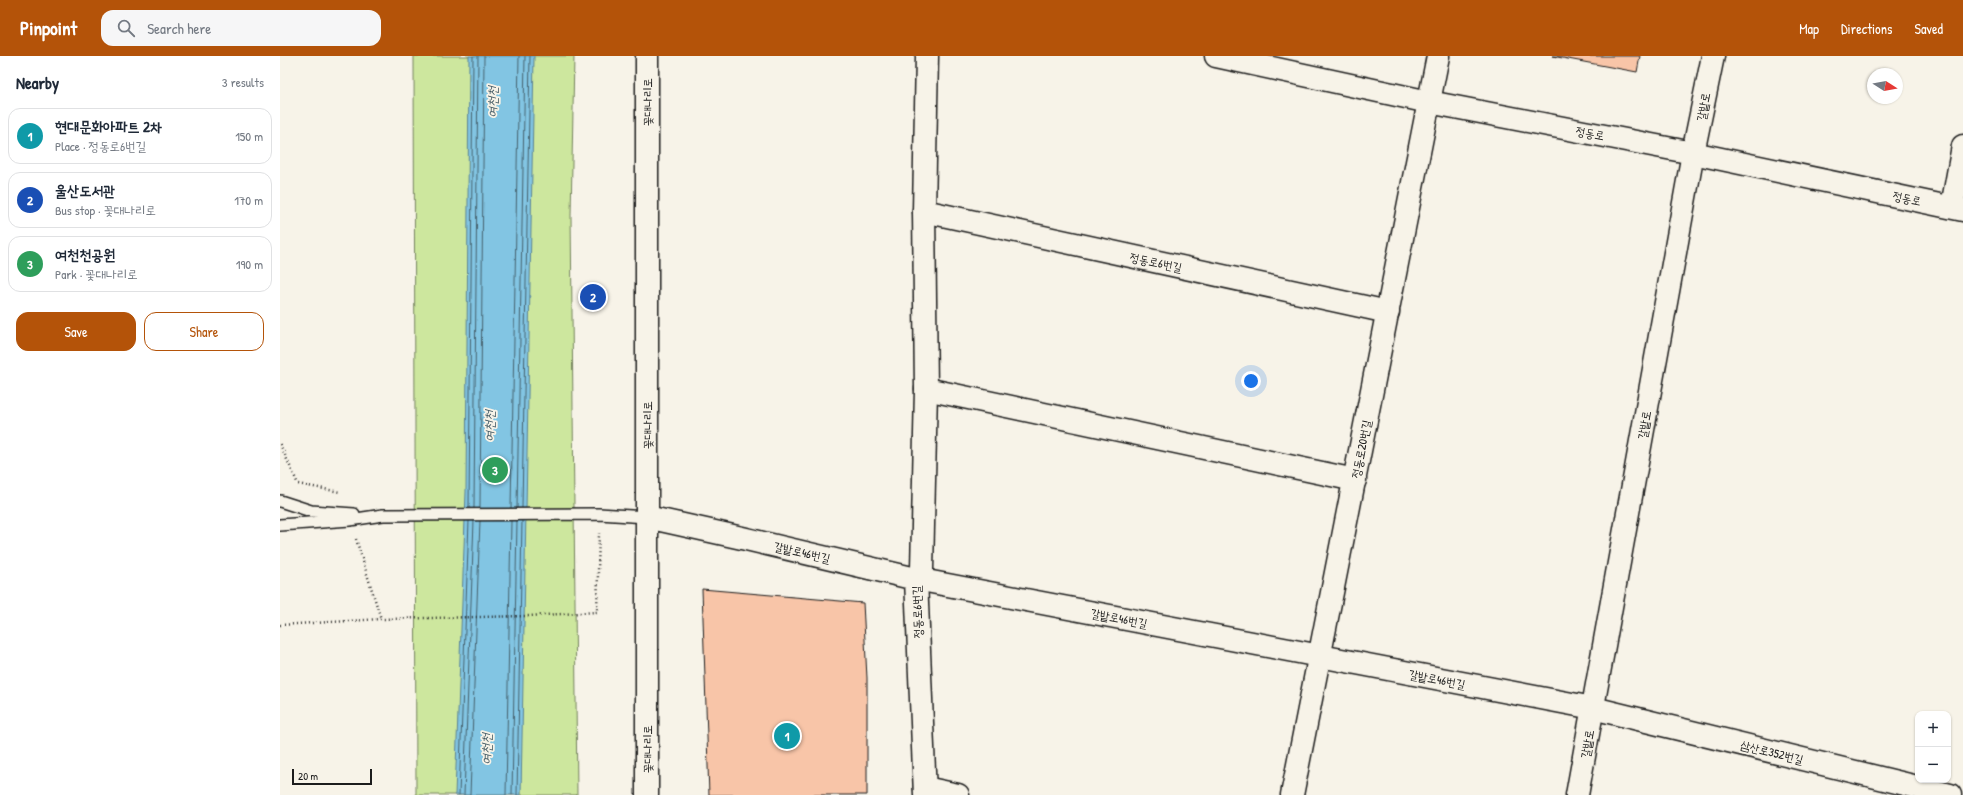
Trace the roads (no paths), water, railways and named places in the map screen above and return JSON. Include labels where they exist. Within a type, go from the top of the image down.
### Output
[{"type":"street","name":"꽃대나리로","points":[[647,56],[648,795]]},
{"type":"street","name":"정동로6번길","points":[[927,56],[924,211],[926,389],[922,570],[916,579],[925,792],[958,795]]},
{"type":"street","name":"정동로","points":[[1216,56],[1429,102],[1693,154],[1958,209]]},
{"type":"street","name":"정동로20번길","points":[[1292,795],[1438,56]]},
{"type":"street","name":"갈밭로","points":[[1577,795],[1693,154],[1713,56]]},
{"type":"street","points":[[1958,209],[1963,146]]},
{"type":"street","name":"정동로6번길","points":[[924,211],[1388,312]]},
{"type":"street","points":[[926,389],[1355,480]]},
{"type":"street","name":"갈밭로46번길","points":[[647,517],[916,579],[1593,708]]},
{"type":"street","name":"삼산로352번길","points":[[1593,708],[1950,795]]},
{"type":"lane","points":[[280,501],[312,511],[371,516]]},
{"type":"lane","points":[[280,525],[350,520],[383,515],[595,514],[647,517]]},
{"type":"water","name":"여천천","points":[[469,56],[534,56],[521,795],[455,795],[466,492]]},
{"type":"place","name":"울산도서관","points":[[593,297]]},
{"type":"place","name":"여천천공원","points":[[495,470]]},
{"type":"place","name":"현대문화아파트 2차","points":[[787,736]]}]
